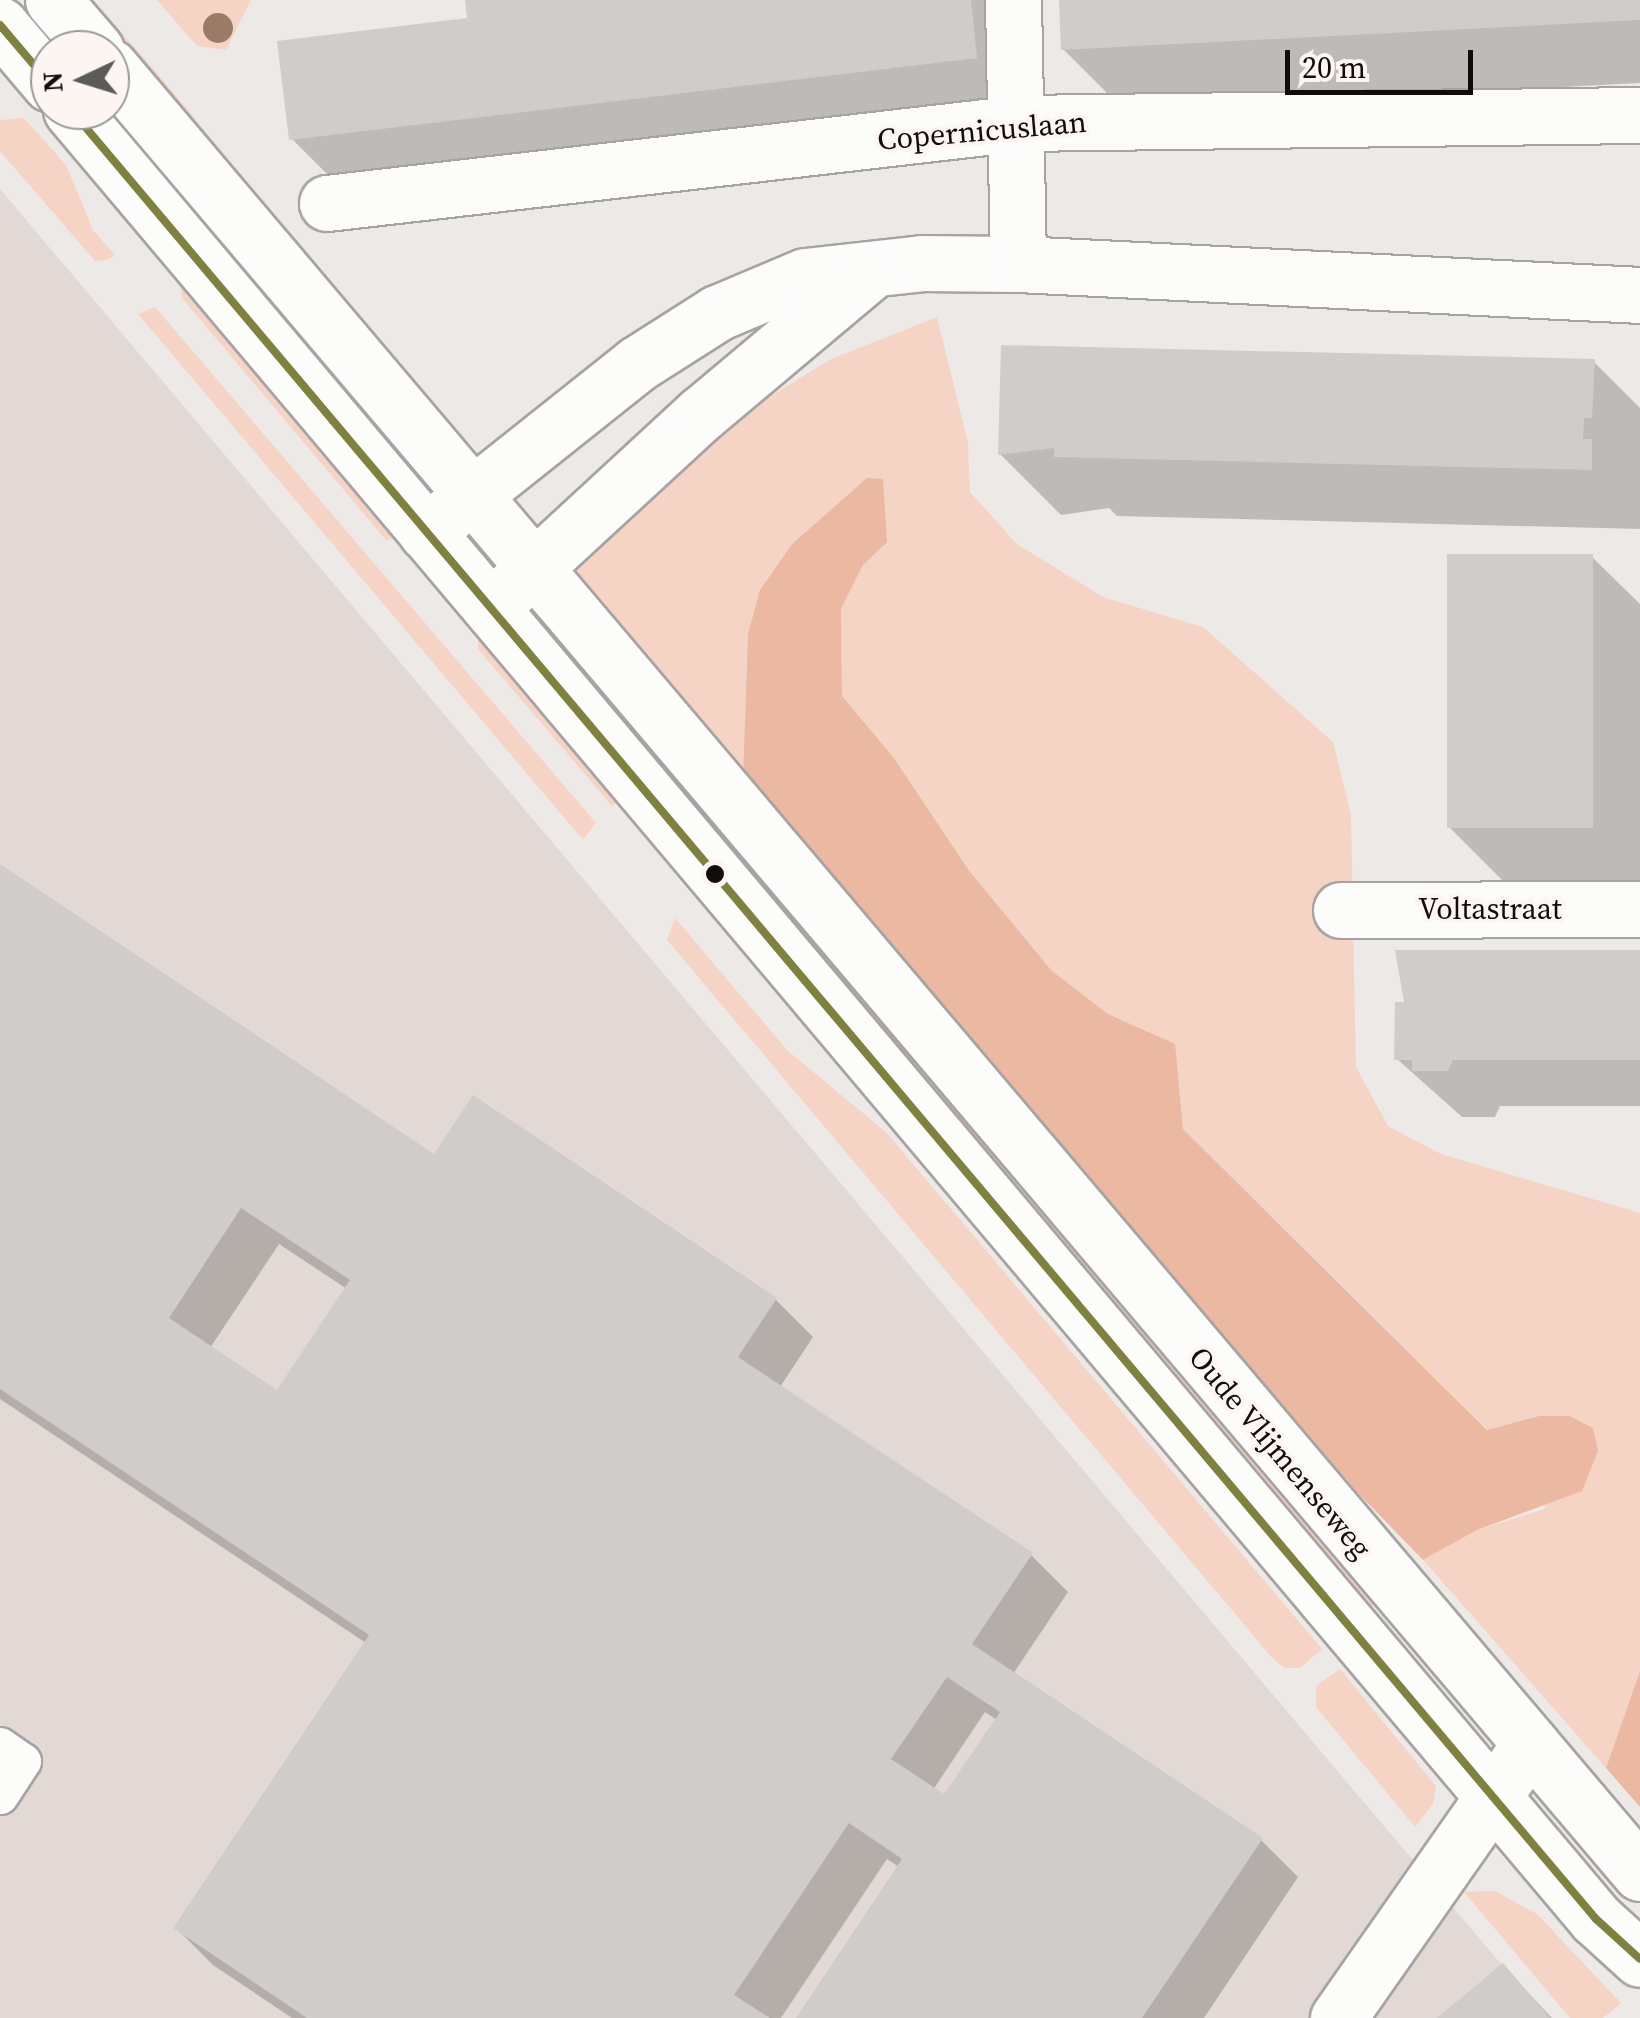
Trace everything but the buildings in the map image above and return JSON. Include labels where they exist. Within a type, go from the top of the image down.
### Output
[{"type":"street","points":[[53,0],[79,30]]},
{"type":"street","points":[[1013,0],[1019,123],[1018,264]]},
{"type":"street","points":[[8,24],[30,55]]},
{"type":"street","name":"Oude Vlijmenseweg","points":[[130,91],[1640,1873]]},
{"type":"street","name":"Copernicuslaan","points":[[327,203],[1019,123],[1640,116]]},
{"type":"street","name":"Oude Vlijmenseweg","points":[[88,130],[1596,1919],[1640,1958]]},
{"type":"street","points":[[426,532],[637,364],[717,313],[804,276],[870,272],[922,263],[1018,264],[1640,294]]},
{"type":"street","points":[[491,607],[870,272]]},
{"type":"street","name":"Voltastraat","points":[[1341,910],[1640,910]]},
{"type":"street","points":[[1338,2018],[1530,1744]]},
{"type":"lane","points":[[0,1745],[23,1761],[0,1796]]},
{"type":"shaded area","points":[[72,0],[93,0],[119,30],[97,30]]},
{"type":"shaded area","points":[[157,0],[251,0],[226,50],[197,46]]},
{"type":"shaded area","points":[[130,42],[228,159],[215,173],[130,70]]},
{"type":"shaded area","points":[[24,118],[30,130],[35,130],[66,165],[93,230],[115,255],[95,261],[0,151],[0,120]]},
{"type":"shaded area","points":[[0,189],[1384,1826],[1547,2018],[0,2018]]},
{"type":"shaded area","points":[[180,280],[403,538],[386,540],[182,298]]},
{"type":"shaded area","points":[[155,307],[596,823],[583,840],[138,314]]},
{"type":"shaded area","points":[[937,317],[968,443],[970,492],[1017,544],[1103,597],[1203,627],[1333,742],[1351,815],[1356,1067],[1388,1126],[1441,1154],[1640,1213],[1640,1671],[1606,1768],[1423,1560],[1477,1530],[1545,1509],[1539,1416],[1488,1430],[1183,1129],[1174,1044],[1108,1014],[1052,971],[970,872],[897,762],[842,696],[841,609],[863,565],[887,541],[748,634],[743,776],[578,587],[576,563],[753,407],[831,359]]},
{"type":"shaded area","points":[[867,478],[883,479],[887,542],[863,565],[841,609],[842,696],[894,758],[970,872],[1052,971],[1108,1014],[1175,1044],[1183,1129],[1487,1430],[1539,1416],[1570,1416],[1593,1428],[1598,1451],[1582,1491],[1477,1530],[1423,1560],[1357,1492],[743,776],[748,634],[760,590],[792,544]]},
{"type":"shaded area","points":[[478,635],[630,793],[612,806],[478,649]]},
{"type":"shaded area","points":[[736,827],[1384,1598],[1365,1612],[718,849]]},
{"type":"shaded area","points":[[675,918],[787,1050],[887,1133],[1322,1649],[1300,1668],[1285,1668],[1274,1660],[667,940]]},
{"type":"shaded area","points":[[1340,1669],[1436,1786],[1433,1804],[1415,1827],[1316,1707],[1316,1686]]},
{"type":"shaded area","points":[[1640,1671],[1640,1807],[1606,1768]]},
{"type":"shaded area","points":[[1495,1891],[1537,1914],[1621,2003],[1603,2018],[1570,2018],[1464,1892]]},
{"type":"transit line","points":[[0,25],[30,60]]},
{"type":"transit line","points":[[88,130],[1596,1919],[1640,1959]]}]
